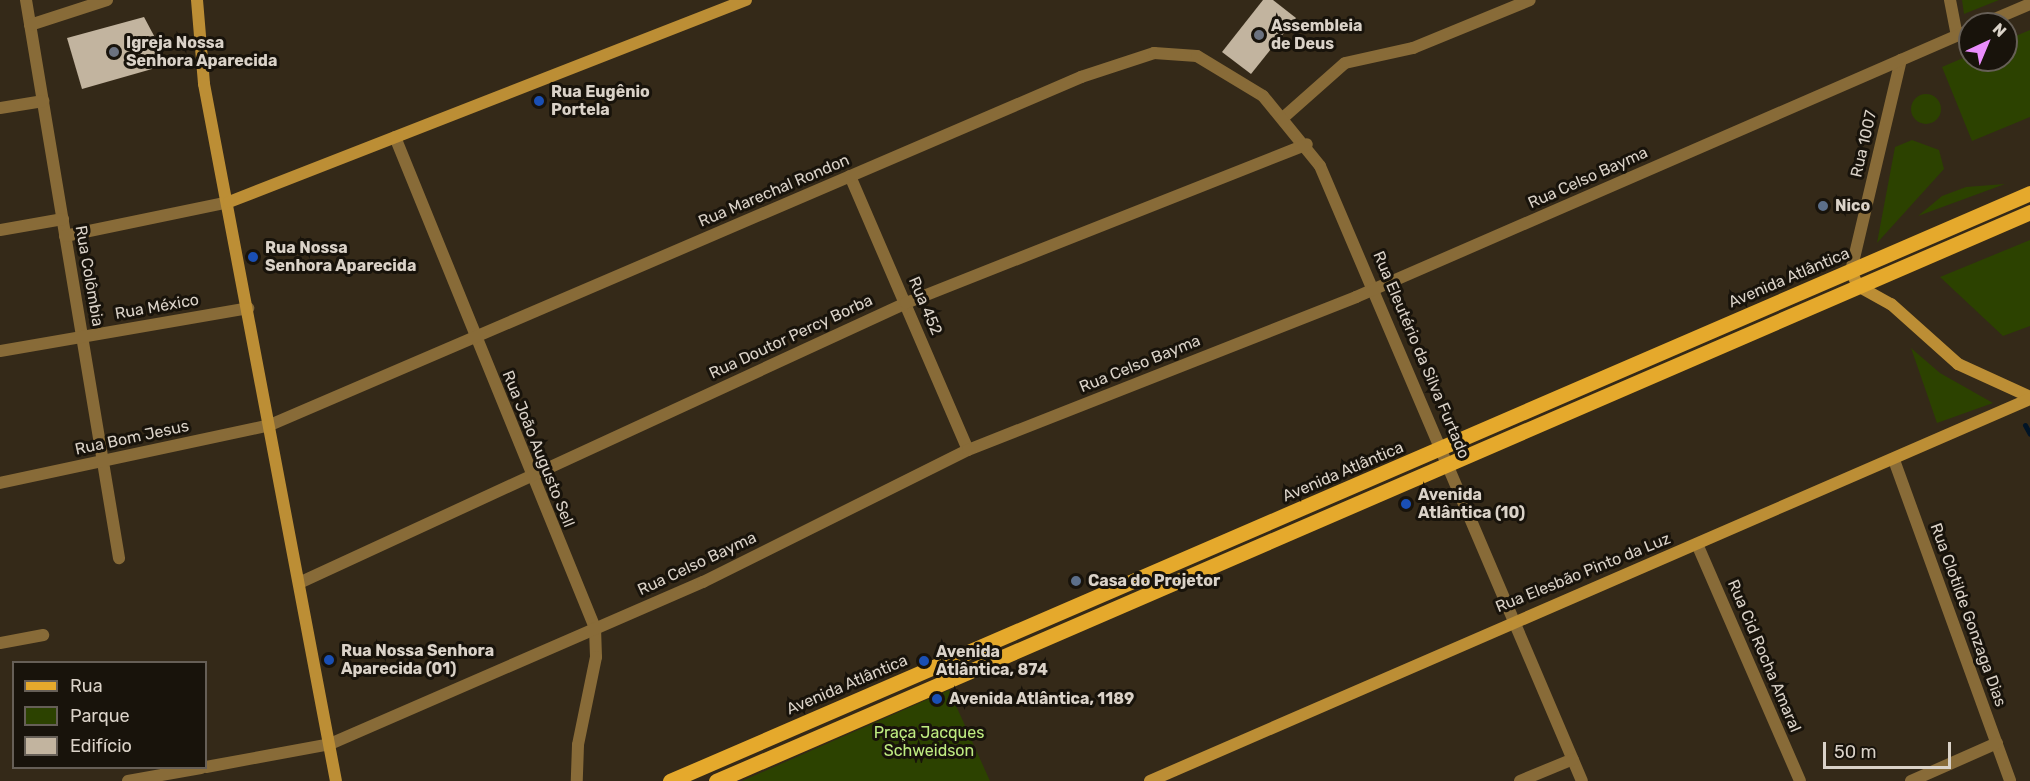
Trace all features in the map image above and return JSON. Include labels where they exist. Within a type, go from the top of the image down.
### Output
[{"type":"main road","name":"Avenida Atlântica","points":[[670,781],[1443,449],[2030,193]]},
{"type":"main road","name":"Avenida Atlântica","points":[[716,781],[2030,212]]},
{"type":"main road","points":[[1645,359],[1652,374]]},
{"type":"main road","points":[[1303,509],[1310,523]]},
{"type":"main road","points":[[1016,632],[1023,648]]},
{"type":"street","name":"Rua Colômbia","points":[[26,0],[119,558]]},
{"type":"street","points":[[30,25],[107,0]]},
{"type":"street","points":[[197,0],[204,84],[229,202],[336,781]]},
{"type":"street","points":[[65,236],[229,202],[746,0]]},
{"type":"street","points":[[1284,117],[1345,63],[1413,48],[1530,0]]},
{"type":"street","points":[[1950,0],[1957,35]]},
{"type":"street","points":[[2011,12],[2030,4]]},
{"type":"street","name":"Rua Celso Bayma","points":[[207,766],[330,744],[703,582],[968,450],[1374,289],[1957,35]]},
{"type":"street","name":"Rua Marechal Rondon","points":[[270,425],[1081,77],[1154,53],[1213,62],[1284,117]]},
{"type":"street","name":"Rua 1007","points":[[1851,271],[1901,60]]},
{"type":"street","points":[[0,108],[43,101]]},
{"type":"street","name":"Rua Eleutério da Silva Furtado","points":[[1284,117],[1307,144],[1374,289],[1516,618],[1582,781]]},
{"type":"street","name":"Rua João Augusto Sell","points":[[395,137],[529,476],[595,628],[596,657],[578,745],[577,781]]},
{"type":"street","name":"Rua Doutor Percy Borba","points":[[299,583],[906,303],[1307,144]]},
{"type":"street","name":"Rua 452","points":[[850,177],[968,450]]},
{"type":"street","points":[[0,230],[63,219]]},
{"type":"street","points":[[1851,271],[1858,285],[1891,303],[1958,364],[2030,398]]},
{"type":"street","name":"Rua México","points":[[0,351],[248,308]]},
{"type":"street","name":"Rua Elesbão Pinto da Luz","points":[[1150,781],[1516,618],[1894,460],[2030,398]]},
{"type":"street","name":"Rua Bom Jesus","points":[[0,483],[270,425]]},
{"type":"street","name":"Rua Clotilde Gonzaga Dias","points":[[1894,460],[2010,781]]},
{"type":"street","name":"Rua Cid Rocha Amaral","points":[[1697,544],[1800,781]]},
{"type":"street","points":[[0,643],[43,635]]},
{"type":"street","points":[[1911,781],[1997,742]]},
{"type":"street","points":[[1520,781],[1573,759]]},
{"type":"street","name":"Rua Celso Bayma","points":[[128,781],[192,769]]},
{"type":"green space","points":[[1962,0],[1999,0],[1969,12],[1964,12]]},
{"type":"green space","points":[[2030,30],[2030,117],[1972,141],[1942,67],[1958,60],[1958,72],[2018,72],[2018,35]]},
{"type":"green space","points":[[1926,94],[1937,98],[1941,109],[1937,120],[1926,124],[1915,120],[1911,109],[1915,98]]},
{"type":"green space","points":[[1912,140],[1939,150],[1944,169],[1877,243],[1895,147]]},
{"type":"green space","points":[[2005,184],[1918,216],[1942,196],[1966,187]]},
{"type":"green space","points":[[2030,240],[2030,326],[2003,336],[1940,277]]},
{"type":"green space","points":[[1911,348],[1940,373],[1993,403],[1937,423]]},
{"type":"green space","name":"Praça Jacques Schweidson","points":[[949,690],[990,781],[742,781]]},
{"type":"building","name":"Assembleia de Deus","points":[[1263,0],[1273,0],[1296,18],[1251,74],[1222,52]]},
{"type":"building","name":"Igreja Nossa Senhora Aparecida","points":[[144,17],[160,47],[159,67],[82,89],[67,38]]},
{"type":"waterway","points":[[2025,425],[2030,434]]},
{"type":"place","name":"Assembleia de Deus","points":[[1259,35]]},
{"type":"place","name":"Igreja Nossa Senhora Aparecida","points":[[114,52]]},
{"type":"place","name":"Rua Eugênio Portela","points":[[539,101]]},
{"type":"place","name":"Nico","points":[[1823,206]]},
{"type":"place","name":"Rua Nossa Senhora Aparecida","points":[[253,257]]},
{"type":"place","name":"Avenida Atlântica (10)","points":[[1406,504]]},
{"type":"place","name":"Casa do Projetor","points":[[1076,581]]},
{"type":"place","name":"Rua Nossa Senhora Aparecida (01)","points":[[329,660]]},
{"type":"place","name":"Avenida Atlântica, 874","points":[[924,661]]},
{"type":"place","name":"Avenida Atlântica, 1189","points":[[937,699]]}]
